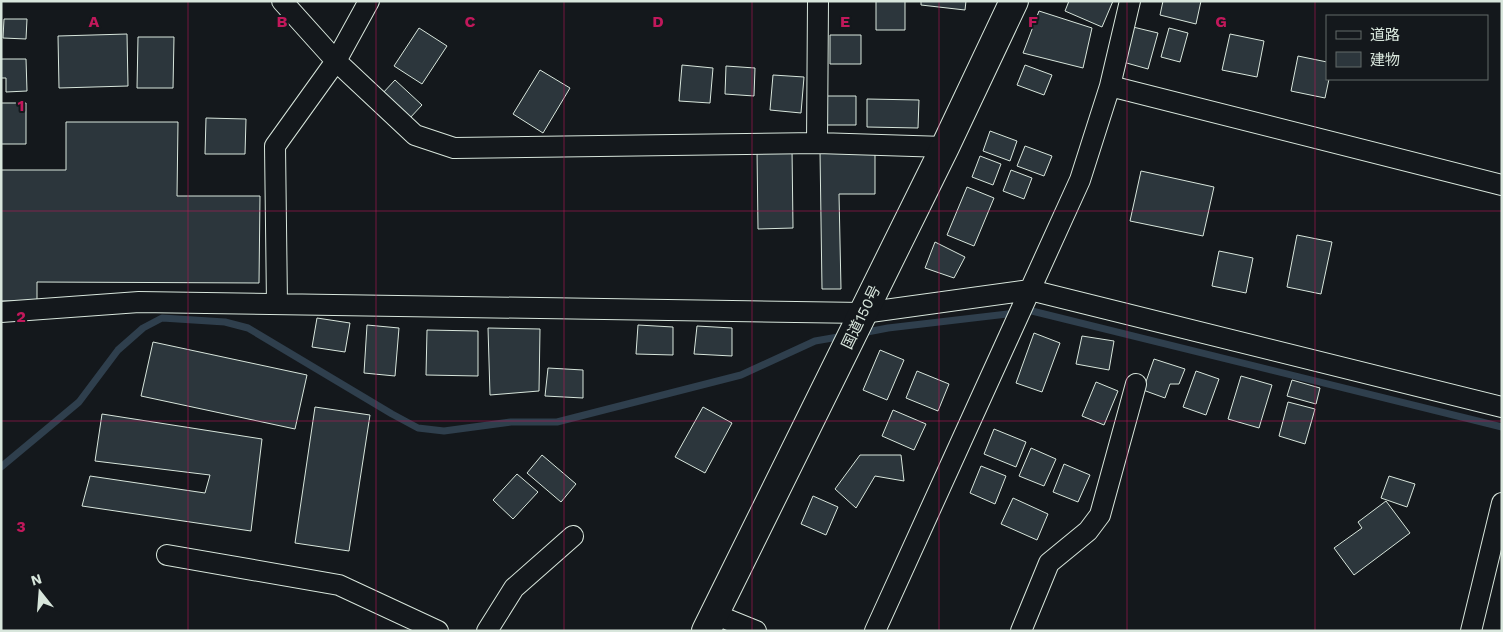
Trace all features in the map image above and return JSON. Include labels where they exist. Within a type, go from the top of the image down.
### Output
[{"type":"highway","name":"国道150号","points":[[710,622],[945,147],[1014,1]]},
{"type":"street","points":[[282,1],[336,61],[415,135],[454,148],[817,143],[945,147]]},
{"type":"street","points":[[277,304],[275,146],[336,61],[369,1]]},
{"type":"street","points":[[817,143],[818,1]]},
{"type":"street","points":[[875,631],[1080,180],[1110,86],[1130,1]]},
{"type":"street","points":[[1110,86],[1502,185]]},
{"type":"street","points":[[1,312],[139,302],[863,313],[1030,290],[1502,407]]},
{"type":"street","points":[[1021,631],[1049,563],[1088,531],[1100,515],[1136,384]]},
{"type":"street","points":[[1471,631],[1502,503]]},
{"type":"street","points":[[487,631],[514,588],[573,536]]},
{"type":"street","points":[[167,555],[339,585],[438,631]]},
{"type":"street","points":[[710,622],[756,631]]},
{"type":"building","points":[[876,1],[905,1],[905,30],[876,30]]},
{"type":"building","points":[[921,1],[966,1],[965,10],[921,5]]},
{"type":"building","points":[[1069,1],[1113,1],[1102,27],[1065,11]]},
{"type":"building","points":[[1163,1],[1201,1],[1196,24],[1160,15]]},
{"type":"building","points":[[1039,11],[1092,28],[1083,68],[1023,53]]},
{"type":"building","points":[[4,19],[27,19],[26,39],[3,38]]},
{"type":"building","points":[[1133,27],[1158,33],[1148,69],[1123,62]]},
{"type":"building","points":[[419,28],[447,46],[422,84],[394,66]]},
{"type":"building","points":[[1169,28],[1188,33],[1180,62],[1161,57]]},
{"type":"building","points":[[127,34],[128,86],[59,88],[58,36]]},
{"type":"building","points":[[1230,34],[1264,41],[1257,77],[1222,70]]},
{"type":"building","points":[[830,35],[861,35],[861,64],[830,64]]},
{"type":"building","points":[[138,37],[174,37],[173,88],[137,88]]},
{"type":"building","points":[[1298,56],[1326,62],[1326,80],[1329,80],[1325,98],[1291,91]]},
{"type":"building","points":[[1,59],[26,59],[27,91],[6,92],[6,78],[1,78]]},
{"type":"building","points":[[682,65],[713,68],[710,103],[679,101]]},
{"type":"building","points":[[1025,65],[1052,75],[1044,95],[1017,85]]},
{"type":"building","points":[[726,66],[755,68],[754,96],[725,94]]},
{"type":"building","points":[[540,70],[570,88],[543,133],[513,114]]},
{"type":"building","points":[[773,75],[804,77],[801,113],[770,110]]},
{"type":"building","points":[[395,80],[422,105],[409,119],[382,94]]},
{"type":"building","points":[[825,96],[856,96],[856,125],[825,125]]},
{"type":"building","points":[[867,99],[919,100],[918,128],[867,127]]},
{"type":"building","points":[[1,103],[26,103],[26,144],[1,144]]},
{"type":"building","points":[[206,118],[246,119],[245,154],[205,154]]},
{"type":"building","points":[[66,122],[178,122],[177,196],[260,196],[259,283],[37,282],[37,301],[1,301],[1,170],[66,170]]},
{"type":"building","points":[[990,131],[1017,141],[1010,161],[983,151]]},
{"type":"building","points":[[1025,146],[1052,156],[1044,176],[1017,166]]},
{"type":"building","points":[[792,149],[793,228],[758,229],[757,150]]},
{"type":"building","points":[[820,151],[875,151],[875,194],[839,194],[841,289],[822,289]]},
{"type":"building","points":[[980,156],[1001,164],[993,185],[972,177]]},
{"type":"building","points":[[1011,170],[1032,178],[1024,199],[1003,191]]},
{"type":"building","points":[[1141,171],[1214,187],[1203,236],[1130,221]]},
{"type":"building","points":[[967,187],[994,198],[974,246],[947,235]]},
{"type":"building","points":[[1297,235],[1332,242],[1321,294],[1287,287]]},
{"type":"building","points":[[935,242],[965,257],[954,278],[925,268]]},
{"type":"building","points":[[1219,251],[1253,258],[1246,293],[1212,286]]},
{"type":"building","points":[[317,318],[350,323],[345,352],[312,347]]},
{"type":"building","points":[[367,325],[399,328],[395,376],[364,373]]},
{"type":"building","points":[[638,325],[673,327],[673,355],[636,354]]},
{"type":"building","points":[[697,326],[732,328],[732,356],[694,354]]},
{"type":"building","points":[[488,328],[540,329],[539,391],[490,395]]},
{"type":"building","points":[[427,330],[478,331],[478,376],[426,375]]},
{"type":"building","points":[[1034,333],[1060,343],[1042,392],[1016,383]]},
{"type":"building","points":[[1082,336],[1114,341],[1109,370],[1076,364]]},
{"type":"building","points":[[153,342],[307,375],[295,429],[141,396]]},
{"type":"building","points":[[880,350],[904,360],[887,400],[863,390]]},
{"type":"building","points":[[1154,359],[1185,369],[1179,384],[1170,384],[1165,398],[1143,390]]},
{"type":"building","points":[[548,368],[583,370],[583,398],[545,396]]},
{"type":"building","points":[[917,371],[949,384],[938,411],[906,398]]},
{"type":"building","points":[[1196,371],[1219,379],[1206,415],[1183,407]]},
{"type":"building","points":[[1241,376],[1272,385],[1259,428],[1228,419]]},
{"type":"building","points":[[1292,380],[1320,388],[1316,404],[1287,396]]},
{"type":"building","points":[[1096,382],[1118,391],[1104,425],[1082,416]]},
{"type":"building","points":[[1288,402],[1315,409],[1305,444],[1279,436]]},
{"type":"building","points":[[315,407],[370,415],[349,551],[295,543]]},
{"type":"building","points":[[703,407],[732,423],[705,473],[675,457]]},
{"type":"building","points":[[893,410],[926,424],[914,450],[882,436]]},
{"type":"building","points":[[102,414],[262,439],[251,531],[82,506],[90,476],[205,493],[210,475],[95,461]]},
{"type":"building","points":[[994,429],[1026,442],[1016,467],[984,454]]},
{"type":"building","points":[[1031,448],[1056,459],[1044,486],[1019,476]]},
{"type":"building","points":[[542,455],[576,484],[561,502],[527,473]]},
{"type":"building","points":[[860,455],[901,455],[904,481],[875,476],[856,508],[835,489]]},
{"type":"building","points":[[1064,464],[1090,475],[1078,502],[1053,492]]},
{"type":"building","points":[[981,466],[1006,476],[995,504],[970,493]]},
{"type":"building","points":[[517,474],[538,492],[513,519],[493,500]]},
{"type":"building","points":[[1389,476],[1415,484],[1407,507],[1381,498]]},
{"type":"building","points":[[813,496],[838,507],[826,535],[801,524]]},
{"type":"building","points":[[1013,498],[1048,514],[1037,540],[1001,524]]},
{"type":"building","points":[[1386,501],[1410,533],[1354,575],[1334,548],[1362,528],[1358,522]]},
{"type":"waterway","points":[[862,333],[888,328],[1032,311],[1502,427]]},
{"type":"waterway","points":[[1,467],[79,402],[118,350],[143,328],[162,318],[225,322],[248,328],[418,428],[444,431],[511,422],[557,422],[741,375],[815,341],[844,336]]}]
